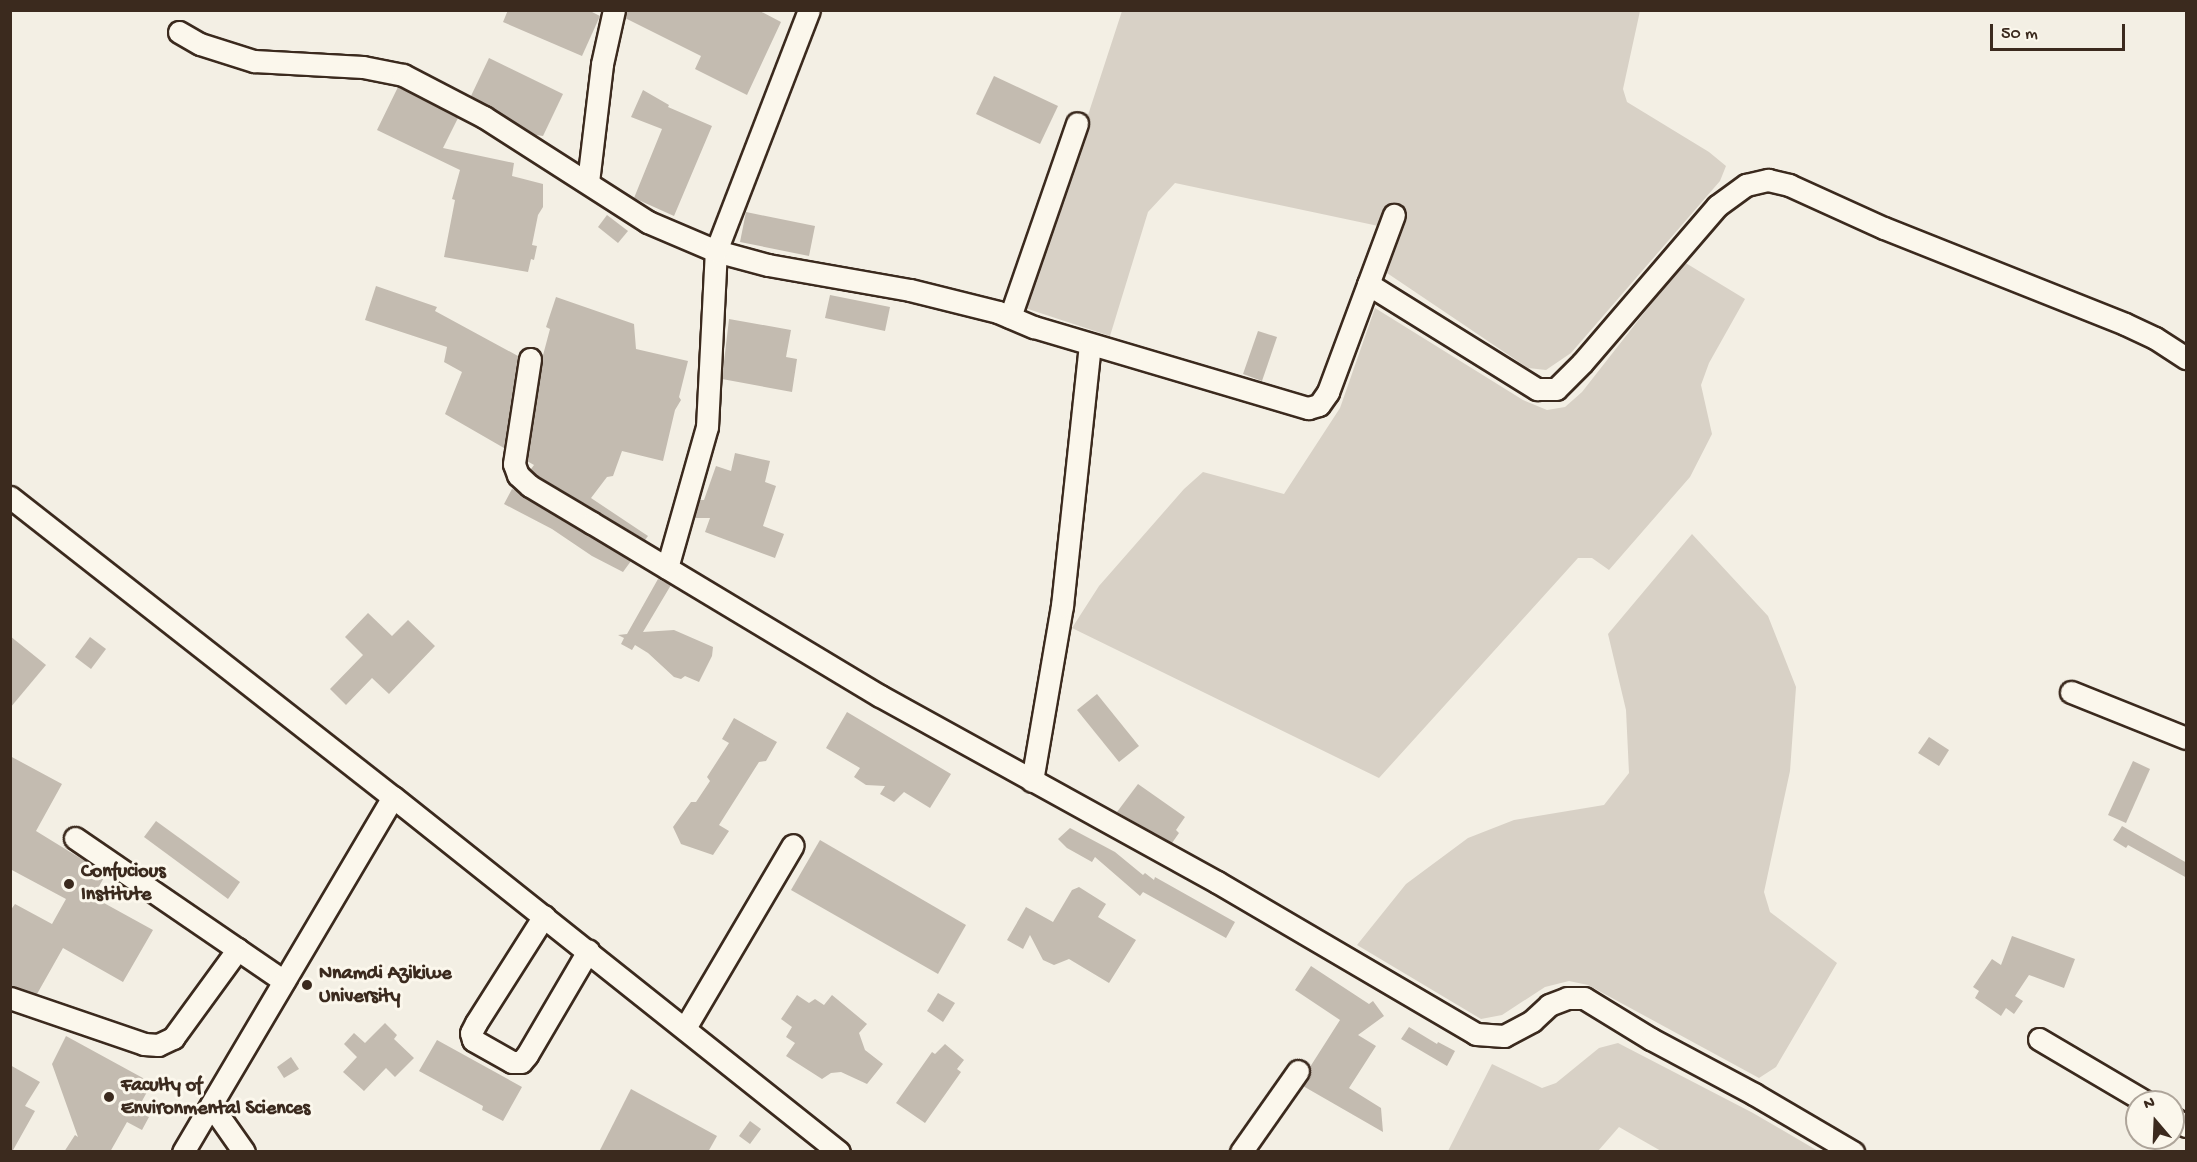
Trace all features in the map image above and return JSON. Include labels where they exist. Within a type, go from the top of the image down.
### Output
[{"type":"street","points":[[588,182],[602,64],[614,10]]},
{"type":"street","points":[[667,568],[707,427],[716,251],[809,10]]},
{"type":"street","points":[[179,32],[200,44],[254,61],[363,67],[404,75],[484,117],[648,222],[716,251],[768,265],[910,290],[1010,317],[1090,344],[1308,408],[1319,405],[1328,392],[1394,215]]},
{"type":"street","points":[[1010,317],[1077,123]]},
{"type":"street","points":[[1368,284],[1537,389],[1556,389],[1582,363],[1717,206],[1746,185],[1768,180],[1789,185],[1884,228],[2125,324],[2155,338],[2187,358]]},
{"type":"street","points":[[1032,781],[1062,606],[1090,344]]},
{"type":"street","points":[[530,358],[514,464],[518,475],[530,486],[879,696],[1217,882],[1476,1034],[1504,1036],[1532,1020],[1549,1005],[1567,998],[1584,998],[1650,1039],[1764,1100],[1853,1152]]},
{"type":"street","points":[[10,497],[544,916],[839,1152]]},
{"type":"street","points":[[2071,693],[2187,738]]},
{"type":"street","points":[[183,1152],[393,797]]},
{"type":"street","points":[[75,838],[284,981]]},
{"type":"street","points":[[684,1028],[793,845]]},
{"type":"street","points":[[544,916],[476,1023],[471,1033],[473,1041],[512,1062],[521,1062],[527,1056],[588,951]]},
{"type":"street","points":[[10,998],[144,1044],[158,1044],[173,1038],[238,949]]},
{"type":"street","points":[[2039,1039],[2126,1090]]},
{"type":"street","points":[[1241,1152],[1298,1071]]},
{"type":"street","points":[[211,1105],[244,1152]]},
{"type":"shaded area","points":[[1122,11],[1640,11],[1623,89],[1627,102],[1709,152],[1726,166],[1720,181],[1571,353],[1546,370],[1528,368],[1387,273],[1402,231],[1175,183],[1148,212],[1110,336],[1025,308]]},
{"type":"shaded area","points":[[1684,262],[1745,299],[1709,363],[1701,385],[1712,434],[1690,477],[1609,570],[1592,558],[1578,558],[1379,778],[1072,628],[1099,586],[1184,489],[1203,472],[1284,494],[1340,408],[1375,308],[1523,400],[1547,410],[1565,407],[1582,392]]},
{"type":"shaded area","points":[[1692,534],[1768,616],[1796,687],[1790,771],[1764,892],[1770,912],[1837,963],[1776,1067],[1759,1078],[1588,985],[1569,981],[1545,987],[1502,1015],[1481,1019],[1357,945],[1406,884],[1468,838],[1514,820],[1604,805],[1629,773],[1626,710],[1608,634]]},
{"type":"shaded area","points":[[1618,1043],[1753,1113],[1818,1151],[1661,1151],[1619,1127],[1598,1151],[1448,1151],[1492,1064],[1542,1088],[1556,1083],[1599,1048]]},
{"type":"building","points":[[508,10],[588,10],[600,16],[582,56],[503,22]]},
{"type":"building","points":[[626,10],[758,10],[781,22],[747,95],[695,69],[701,56],[625,18]]},
{"type":"building","points":[[489,58],[563,94],[543,136],[536,135],[471,96]]},
{"type":"building","points":[[994,76],[1058,106],[1040,144],[976,114]]},
{"type":"building","points":[[398,87],[458,118],[443,148],[514,163],[512,176],[543,184],[543,207],[538,215],[532,245],[537,246],[528,272],[444,257],[455,200],[452,199],[460,170],[377,130]]},
{"type":"building","points":[[643,90],[669,105],[668,107],[712,126],[674,216],[634,198],[662,129],[631,117]]},
{"type":"building","points":[[746,212],[815,226],[809,256],[740,242]]},
{"type":"building","points":[[607,215],[628,231],[618,243],[598,227]]},
{"type":"building","points":[[376,286],[437,307],[435,311],[518,356],[504,448],[445,414],[462,372],[444,362],[447,347],[365,320]]},
{"type":"building","points":[[830,295],[890,307],[885,331],[825,318]]},
{"type":"building","points":[[556,297],[634,324],[636,349],[688,361],[679,397],[681,400],[675,410],[663,461],[622,451],[613,476],[607,477],[591,498],[648,536],[645,540],[538,476],[531,469],[534,465],[527,461],[542,359],[550,329],[546,327]]},
{"type":"building","points":[[729,319],[791,330],[786,357],[797,359],[792,392],[722,379]]},
{"type":"building","points":[[1258,331],[1277,337],[1262,381],[1243,374]]},
{"type":"building","points":[[735,453],[770,461],[765,482],[776,486],[763,526],[784,534],[775,558],[705,532],[710,518],[694,518],[700,500],[704,500],[716,466],[731,471]]},
{"type":"building","points":[[512,489],[631,561],[623,572],[592,556],[552,529],[504,504]]},
{"type":"building","points":[[658,579],[671,585],[643,632],[674,630],[713,647],[712,656],[699,682],[685,676],[681,679],[674,677],[648,653],[635,645],[632,650],[621,644],[624,638],[618,635],[627,634]]},
{"type":"building","points":[[368,613],[392,636],[408,620],[435,646],[389,694],[372,678],[346,705],[330,689],[363,655],[345,637]]},
{"type":"building","points":[[10,636],[46,665],[10,708]]},
{"type":"building","points":[[90,637],[106,649],[91,669],[75,657]]},
{"type":"building","points":[[1097,694],[1139,746],[1119,762],[1077,710]]},
{"type":"building","points":[[847,712],[951,774],[930,808],[904,792],[894,802],[880,794],[885,786],[866,785],[854,777],[860,768],[826,748]]},
{"type":"building","points":[[734,718],[777,742],[766,761],[759,762],[719,825],[729,831],[713,855],[681,844],[673,827],[691,802],[696,802],[710,781],[707,777],[729,743],[722,739]]},
{"type":"building","points":[[1929,737],[1949,750],[1939,766],[1918,753]]},
{"type":"building","name":"Confucious Institute","points":[[10,756],[62,784],[36,831],[106,874],[93,897],[153,930],[123,982],[63,948],[37,994],[10,986],[10,911],[15,904],[52,924],[66,899],[10,869]]},
{"type":"building","points":[[2133,761],[2150,769],[2126,823],[2108,815]]},
{"type":"building","points":[[1138,784],[1185,817],[1176,830],[1179,833],[1172,843],[1117,812]]},
{"type":"building","points":[[156,821],[240,882],[228,899],[144,837]]},
{"type":"building","points":[[2122,826],[2187,863],[2187,878],[2128,845],[2126,848],[2113,840]]},
{"type":"building","points":[[1070,828],[1115,852],[1143,875],[1145,873],[1154,880],[1155,877],[1235,922],[1226,938],[1143,892],[1140,896],[1095,857],[1092,862],[1067,848],[1058,839]]},
{"type":"building","points":[[820,840],[966,925],[938,974],[791,890]]},
{"type":"building","points":[[1079,887],[1106,904],[1098,917],[1136,940],[1109,983],[1069,959],[1054,965],[1043,960],[1030,935],[1023,949],[1007,940],[1026,907],[1053,922],[1072,890]]},
{"type":"building","points":[[2012,936],[2075,959],[2064,988],[2029,975],[2015,996],[2023,1001],[2014,1014],[2006,1008],[2001,1016],[1975,998],[1979,991],[1973,987],[1992,959],[2001,965]]},
{"type":"building","points":[[1311,966],[1369,1004],[1373,1001],[1384,1016],[1358,1035],[1376,1046],[1349,1088],[1381,1108],[1383,1132],[1303,1086],[1311,1073],[1310,1067],[1340,1020],[1295,990]]},
{"type":"building","points":[[938,993],[955,1003],[943,1022],[927,1011]]},
{"type":"building","points":[[797,995],[809,1003],[815,999],[824,1005],[832,995],[867,1024],[859,1033],[865,1050],[883,1064],[867,1084],[841,1072],[831,1073],[822,1079],[786,1056],[795,1043],[786,1037],[792,1027],[781,1019]]},
{"type":"building","points":[[385,1023],[397,1035],[394,1039],[414,1058],[395,1077],[386,1068],[364,1091],[343,1072],[357,1057],[344,1044],[354,1033],[365,1043]]},
{"type":"building","points":[[1409,1027],[1437,1044],[1438,1042],[1455,1051],[1447,1066],[1401,1039]]},
{"type":"building","name":"Faculty of Environmental Sciences","points":[[66,1036],[152,1083],[137,1110],[149,1117],[142,1130],[127,1122],[110,1152],[64,1152],[75,1135],[78,1137],[52,1064]]},
{"type":"building","points":[[437,1040],[522,1087],[503,1121],[482,1110],[483,1106],[419,1071]]},
{"type":"building","points":[[945,1044],[964,1060],[957,1069],[961,1072],[925,1123],[896,1103],[932,1052],[935,1054]]},
{"type":"building","points":[[291,1057],[299,1069],[284,1078],[277,1067]]},
{"type":"building","points":[[10,1065],[40,1082],[25,1106],[35,1111],[12,1152]]},
{"type":"building","points":[[631,1089],[717,1136],[708,1152],[599,1152]]},
{"type":"building","points":[[750,1121],[761,1129],[750,1144],[739,1136]]},
{"type":"place","name":"Confucious Institute","points":[[69,884]]},
{"type":"place","name":"Nnamdi Azikiwe University","points":[[307,985]]},
{"type":"place","name":"Faculty of Environmental Sciences","points":[[109,1097]]}]
